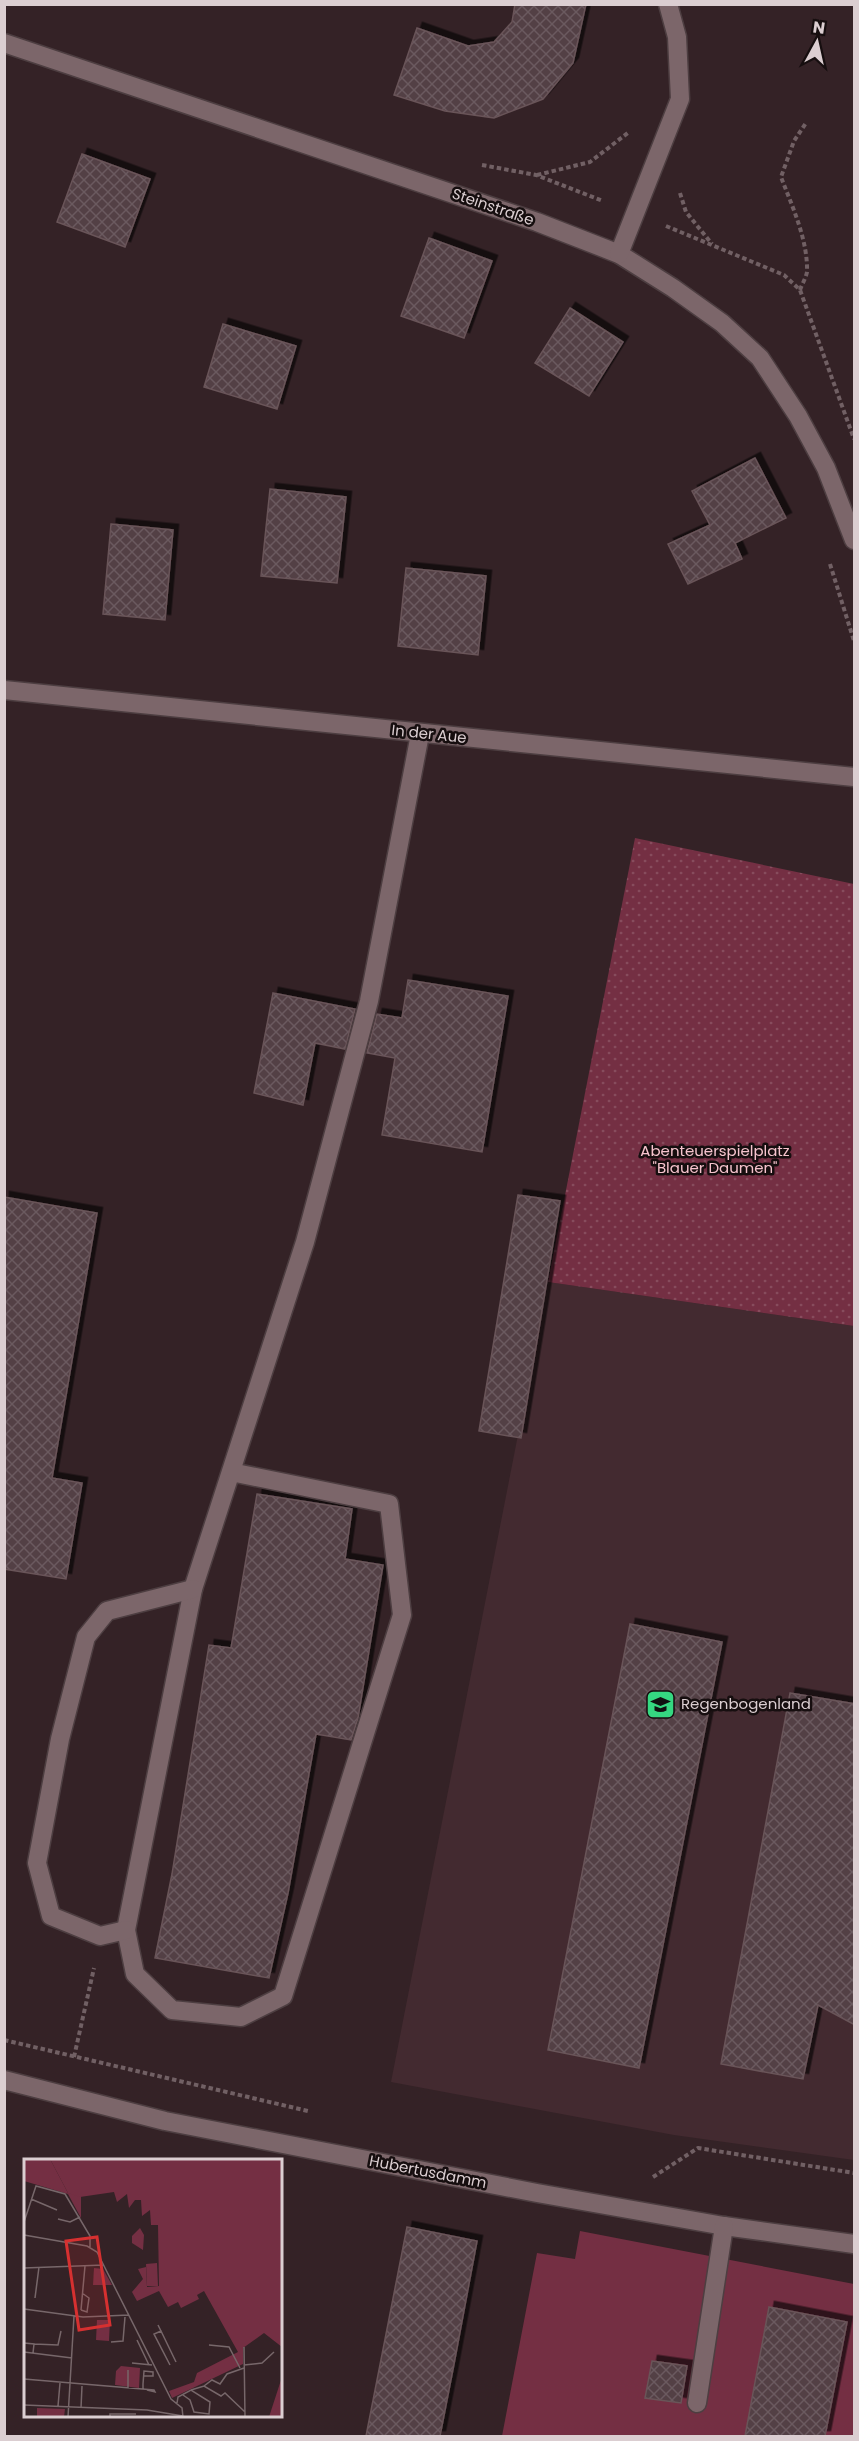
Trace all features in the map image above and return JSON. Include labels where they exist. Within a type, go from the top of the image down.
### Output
[{"type":"street","points":[[619,254],[680,99],[677,37],[668,4]]},
{"type":"street","name":"Steinstraße","points":[[4,43],[537,222],[619,254],[673,288],[722,323],[759,358],[798,416],[826,468],[855,540]]},
{"type":"street","name":"In der Aue","points":[[4,690],[855,777]]},
{"type":"street","points":[[231,1472],[389,1504],[402,1615],[283,1996],[241,2017],[172,2010],[135,1974],[126,1930],[193,1589],[305,1242],[369,1001],[420,734]]},
{"type":"street","points":[[126,1930],[100,1936],[51,1916],[37,1863],[60,1739],[86,1637],[107,1611],[193,1589]]},
{"type":"street","name":"Hubertusdamm","points":[[4,2080],[165,2121],[537,2193],[724,2226],[855,2244]]},
{"type":"street","points":[[696,2403],[724,2226]]},
{"type":"path","points":[[800,290],[807,274],[804,247],[781,177],[794,141],[806,123]]},
{"type":"path","points":[[536,175],[590,162],[628,134],[634,124]]},
{"type":"path","points":[[636,213],[784,275],[800,290],[855,439]]},
{"type":"path","points":[[64,2095],[84,2020],[100,1936]]},
{"type":"path","points":[[4,2040],[314,2112]]},
{"type":"path","points":[[651,2179],[698,2148],[855,2174]]},
{"type":"shaded area","name":"Regenbogenland","points":[[548,1282],[854,1326],[854,2160],[674,2135],[391,2082]]},
{"type":"green space","name":"Abenteuerspielplatz \"Blauer Daumen\"","points":[[635,838],[854,884],[854,1326],[548,1282]]},
{"type":"green space","points":[[580,2231],[854,2284],[854,2436],[502,2436],[537,2253],[575,2259]]},
{"type":"building","points":[[515,4],[586,4],[573,63],[543,99],[494,118],[445,111],[394,95],[417,28],[468,46],[494,42],[512,22]]},
{"type":"building","points":[[82,154],[150,179],[125,247],[57,222]]},
{"type":"building","points":[[429,238],[492,261],[464,338],[401,316]]},
{"type":"building","points":[[570,308],[623,342],[589,396],[535,363]]},
{"type":"building","points":[[223,324],[296,346],[277,409],[204,387]]},
{"type":"building","points":[[755,458],[786,518],[735,543],[742,559],[688,584],[668,544],[710,525],[692,491]]},
{"type":"building","points":[[270,489],[346,497],[337,583],[261,576]]},
{"type":"building","points":[[111,524],[173,530],[165,620],[103,614]]},
{"type":"building","points":[[406,568],[486,576],[478,655],[398,646]]},
{"type":"building","points":[[408,980],[508,996],[482,1152],[382,1135],[395,1058],[367,1053],[377,1014],[402,1018]]},
{"type":"building","points":[[273,993],[355,1009],[345,1049],[315,1043],[303,1105],[254,1093]]},
{"type":"building","points":[[518,1195],[560,1201],[521,1438],[479,1431]]},
{"type":"building","points":[[4,1197],[97,1213],[52,1478],[82,1483],[66,1579],[4,1569]]},
{"type":"building","points":[[257,1494],[352,1509],[345,1559],[383,1565],[358,1718],[351,1740],[316,1734],[288,1893],[269,1978],[155,1958],[172,1874],[209,1645],[231,1648]]},
{"type":"building","points":[[630,1624],[722,1642],[639,2068],[548,2050]]},
{"type":"building","points":[[790,1693],[855,1704],[855,2025],[818,2005],[803,2079],[721,2064]]},
{"type":"building","points":[[407,2227],[477,2241],[440,2436],[366,2436]]},
{"type":"building","points":[[769,2307],[847,2322],[825,2436],[745,2436]]},
{"type":"building","points":[[652,2361],[687,2366],[681,2403],[645,2398]]},
{"type":"place","name":"Regenbogenland","points":[[660,1704]]}]
